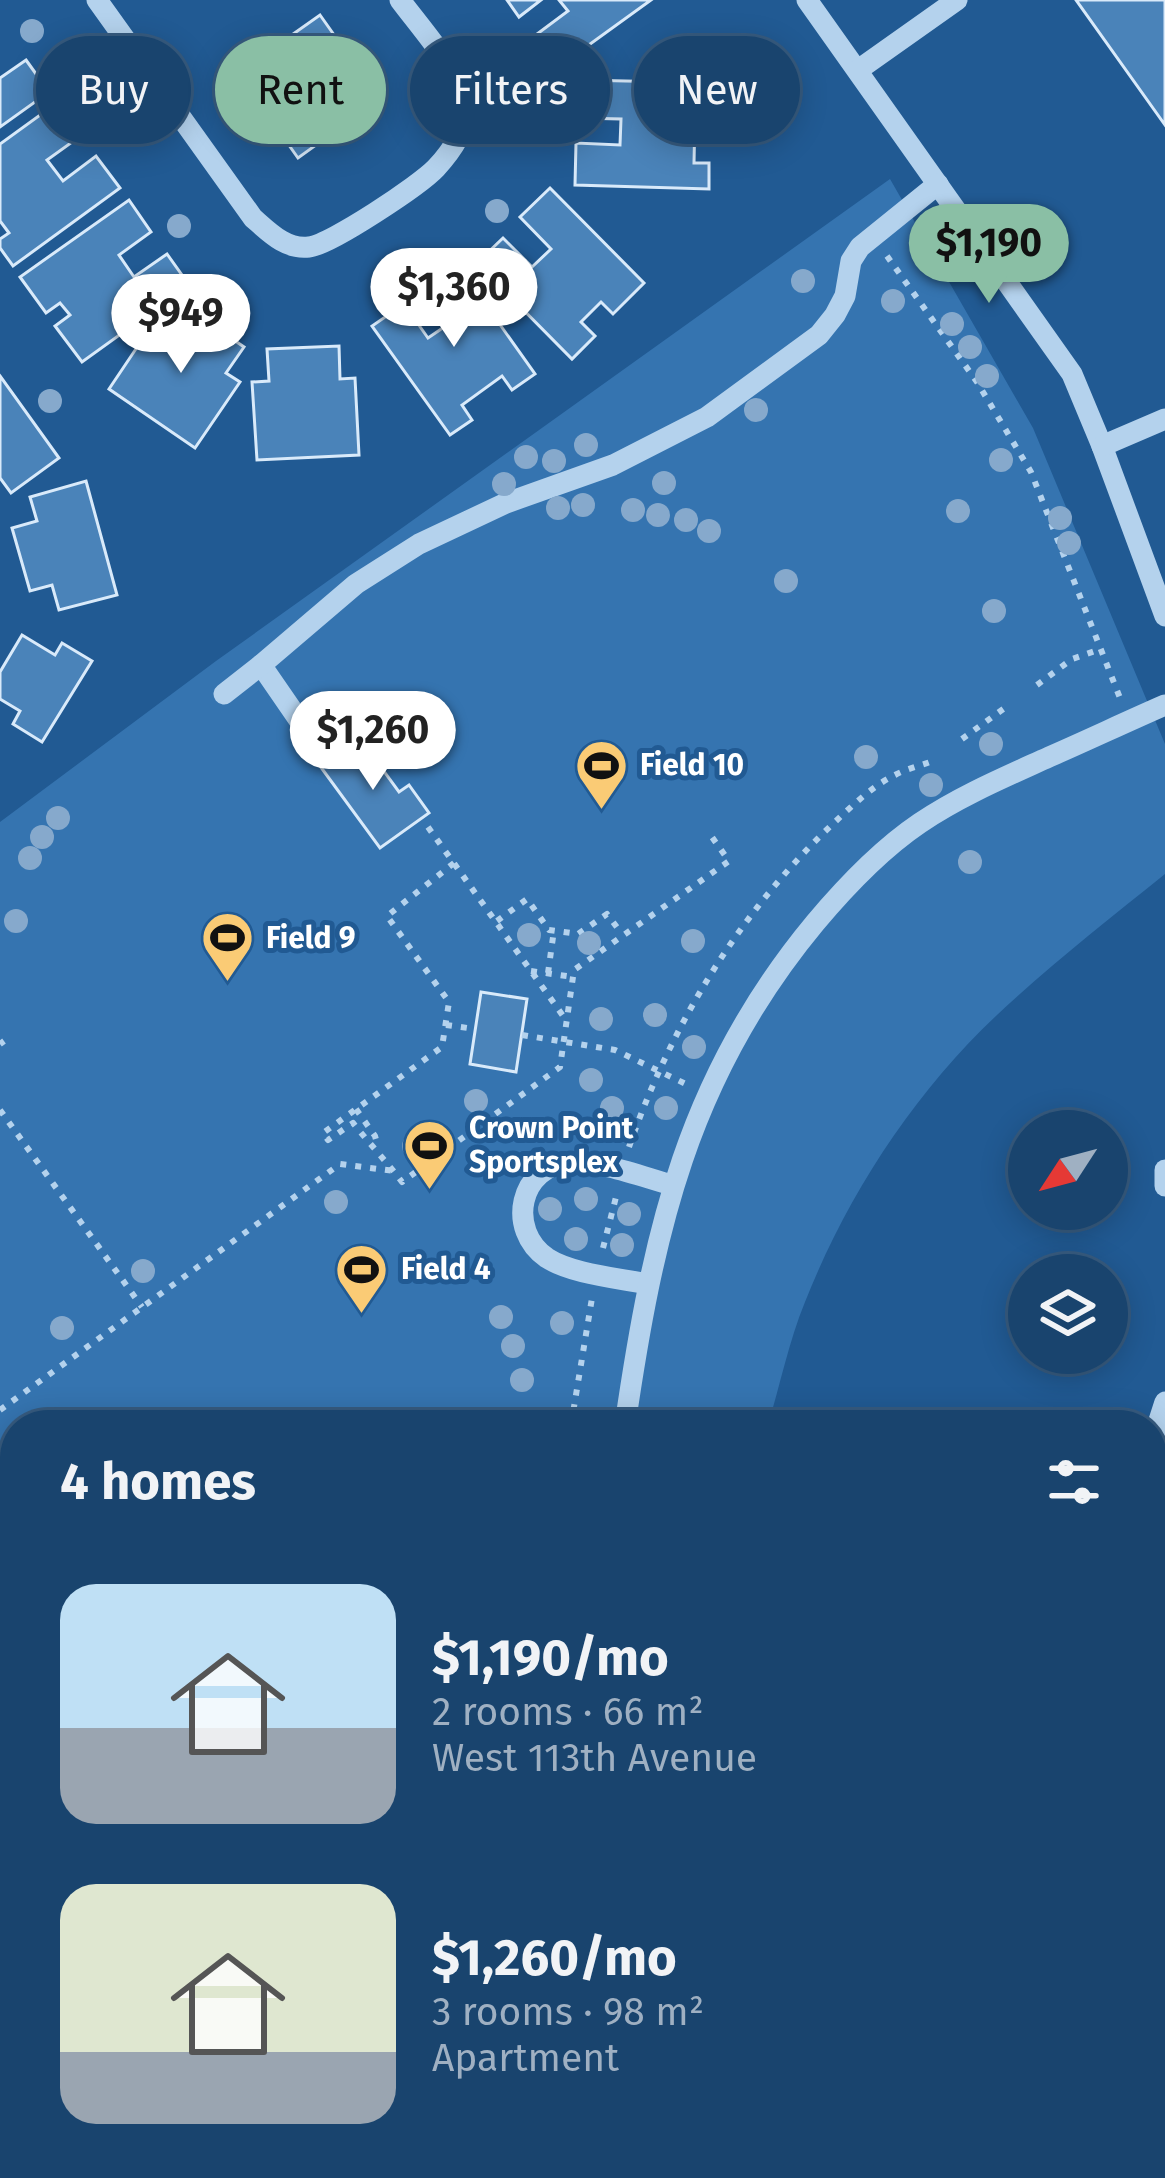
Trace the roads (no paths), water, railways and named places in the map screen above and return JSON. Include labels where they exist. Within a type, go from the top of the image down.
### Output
[{"type":"street","points":[[97,0],[253,218],[279,241],[308,248],[337,237],[433,171],[462,131],[467,103],[457,78],[400,0]]},
{"type":"street","points":[[807,0],[1072,374],[1165,616]]},
{"type":"street","points":[[858,70],[957,0]]},
{"type":"street","points":[[224,694],[356,584],[418,544],[506,503],[627,459],[706,417],[819,335],[845,296],[851,261],[872,235],[938,184]]},
{"type":"street","points":[[1102,446],[1165,419]]},
{"type":"street","points":[[261,665],[321,752]]},
{"type":"street","points":[[627,1410],[647,1284],[672,1185],[707,1094],[784,963],[869,863],[917,824],[974,791],[1165,705]]},
{"type":"street","points":[[647,1284],[566,1266],[542,1254],[525,1232],[522,1201],[546,1169],[570,1162],[672,1185]]},
{"type":"street","points":[[1165,1170],[1165,1186]]},
{"type":"place","name":"Field 10","points":[[601,811]]},
{"type":"place","name":"Field 9","points":[[227,984]]},
{"type":"place","name":"Crown Point Sportsplex","points":[[430,1191]]},
{"type":"place","name":"Field 4","points":[[362,1315]]}]
